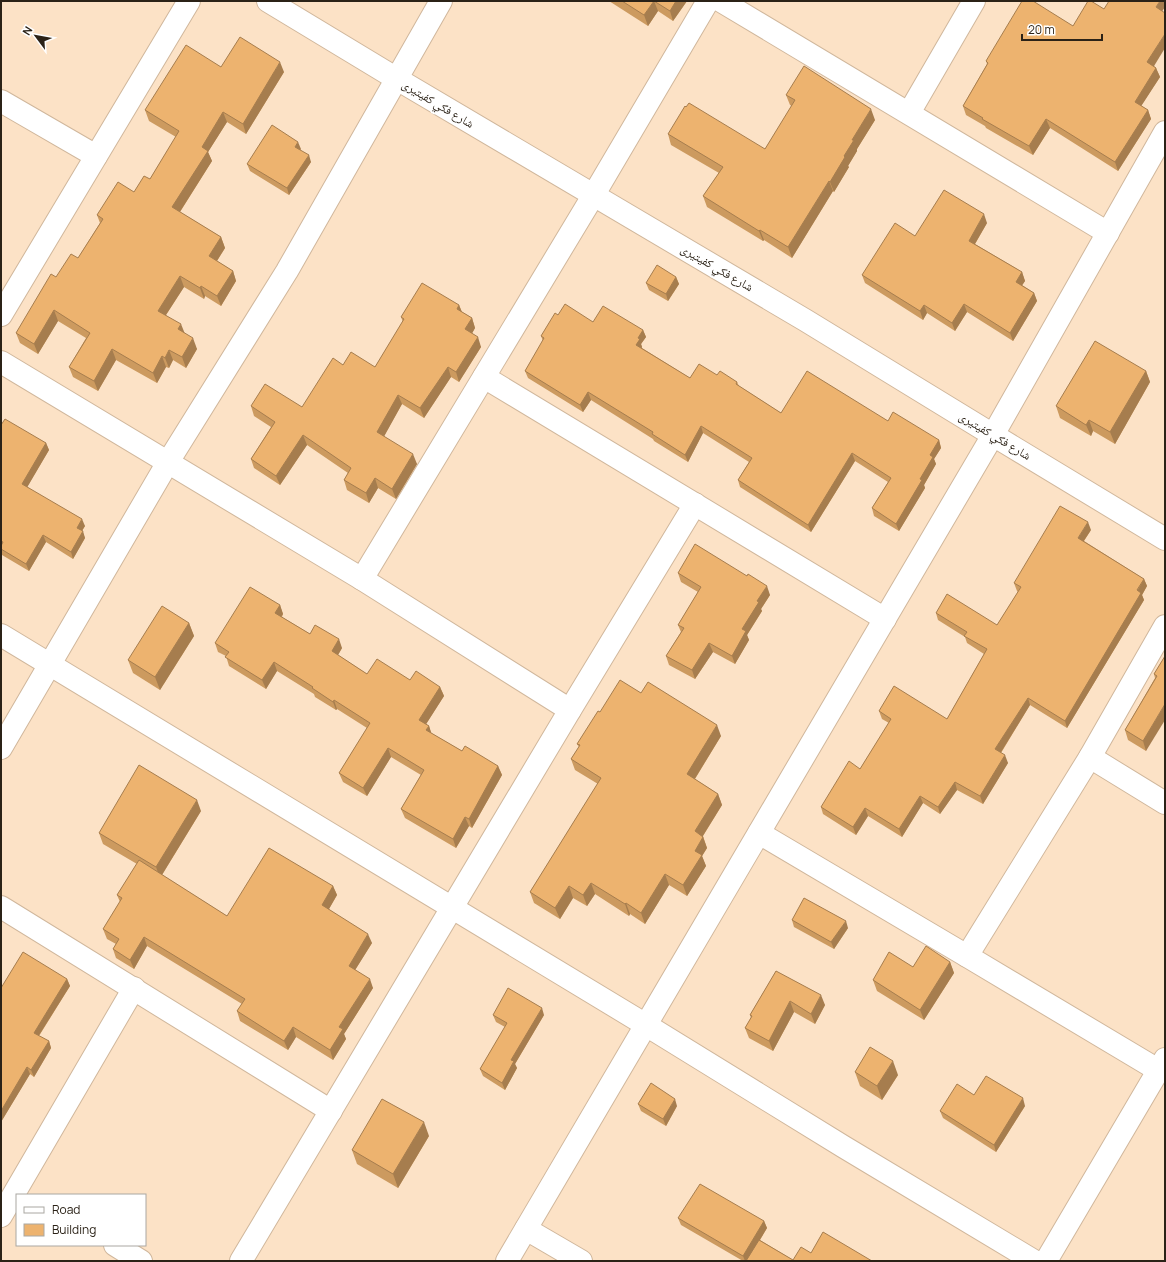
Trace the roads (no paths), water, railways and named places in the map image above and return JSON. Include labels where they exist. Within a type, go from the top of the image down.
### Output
[{"type":"street","points":[[1,315],[189,1]]},
{"type":"street","name":"شارع فكي كفيتيرى","points":[[268,1],[593,196],[805,320],[1165,539]]},
{"type":"street","points":[[1,748],[168,462],[286,271],[441,1]]},
{"type":"street","points":[[362,579],[593,196],[708,1]]},
{"type":"street","points":[[721,1],[1108,233]]},
{"type":"street","points":[[909,113],[974,1]]},
{"type":"street","points":[[1,101],[96,156]]},
{"type":"street","points":[[507,1261],[993,435],[1165,132]]},
{"type":"street","points":[[1,362],[362,579],[570,710]]},
{"type":"street","points":[[484,377],[885,619]]},
{"type":"street","points":[[241,1261],[694,504]]},
{"type":"street","points":[[967,956],[1090,757],[1165,626]]},
{"type":"street","points":[[1,635],[1034,1261]]},
{"type":"street","points":[[1090,757],[1165,802]]},
{"type":"street","points":[[758,833],[967,956],[1162,1064],[1046,1261]]},
{"type":"street","points":[[1,907],[331,1111]]},
{"type":"street","points":[[26,1190],[134,988]]},
{"type":"street","points":[[1,1216],[16,1200]]},
{"type":"street","points":[[526,1228],[581,1261]]},
{"type":"street","points":[[117,1246],[140,1261]]}]
